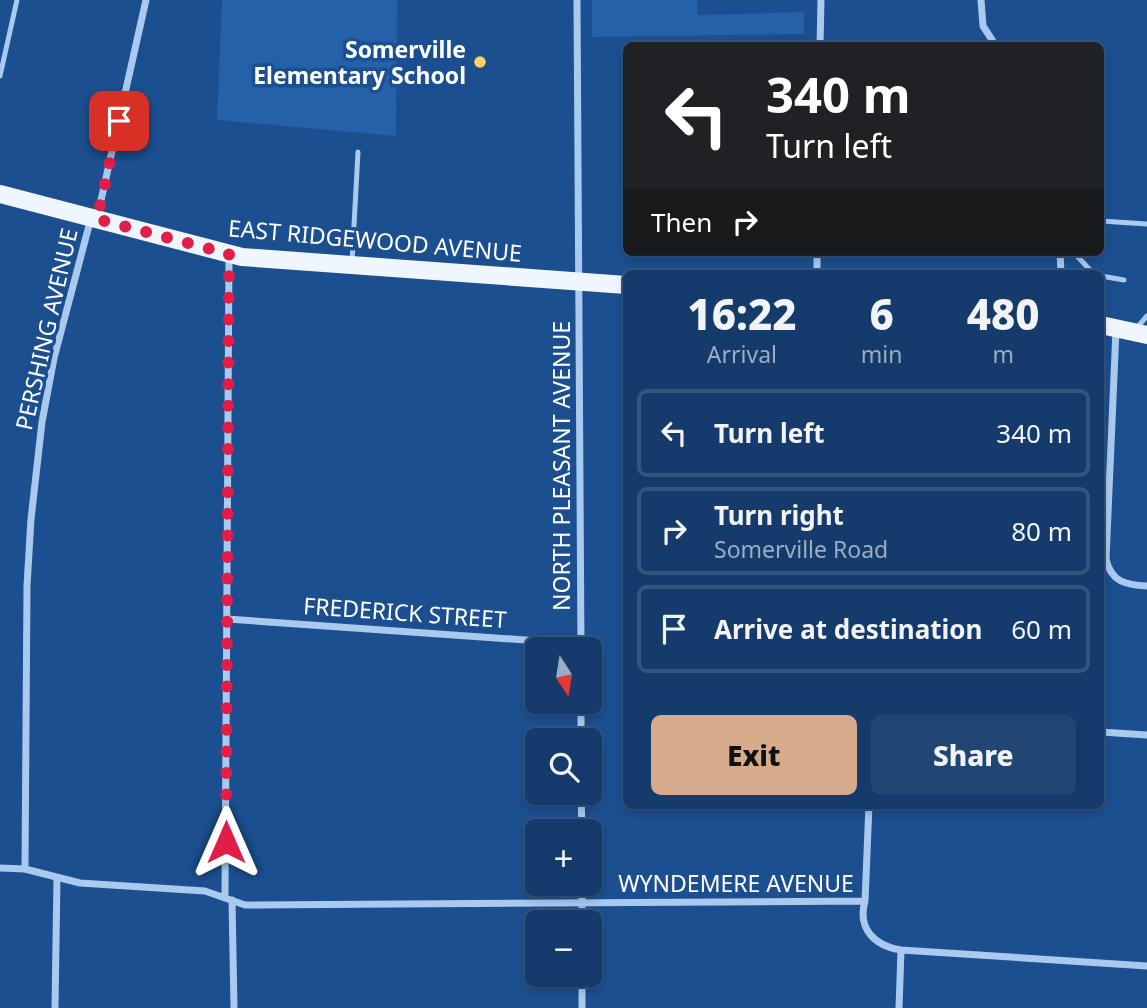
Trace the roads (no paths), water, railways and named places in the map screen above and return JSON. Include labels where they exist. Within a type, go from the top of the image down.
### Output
[{"type":"main road","name":"EAST RIDGEWOOD AVENUE","points":[[0,194],[242,257],[623,285]]},
{"type":"street","name":"PERSHING AVENUE","points":[[25,869],[27,586],[31,519],[42,422],[54,358],[94,218],[146,0]]},
{"type":"street","name":"NORTH PLEASANT AVENUE","points":[[577,0],[581,637]]},
{"type":"street","points":[[820,42],[821,0]]},
{"type":"street","points":[[981,0],[983,26],[993,42]]},
{"type":"street","points":[[229,254],[227,619],[229,899],[234,1008]]},
{"type":"street","points":[[1124,331],[1106,559],[1108,569],[1120,582],[1147,586]]},
{"type":"street","name":"FREDERICK STREET","points":[[227,619],[525,643]]},
{"type":"street","points":[[1104,732],[1147,735]]},
{"type":"street","points":[[865,901],[869,809]]},
{"type":"street","name":"WYNDEMERE AVENUE","points":[[0,868],[25,869],[80,883],[205,891],[245,905],[865,901],[862,915],[869,935],[886,947],[1147,966]]},
{"type":"street","points":[[55,1008],[57,878]]},
{"type":"street","points":[[582,896],[582,910]]},
{"type":"street","points":[[899,1008],[901,950]]},
{"type":"street","points":[[582,987],[582,1008]]},
{"type":"lane","points":[[0,76],[16,0]]},
{"type":"lane","points":[[352,266],[358,152]]},
{"type":"lane","points":[[1104,221],[1147,224]]},
{"type":"lane","points":[[1077,256],[1090,270]]},
{"type":"lane","points":[[1104,277],[1124,280]]},
{"type":"lane","points":[[1124,331],[1147,316]]},
{"type":"place","name":"Somerville Elementary School","points":[[480,62]]}]
